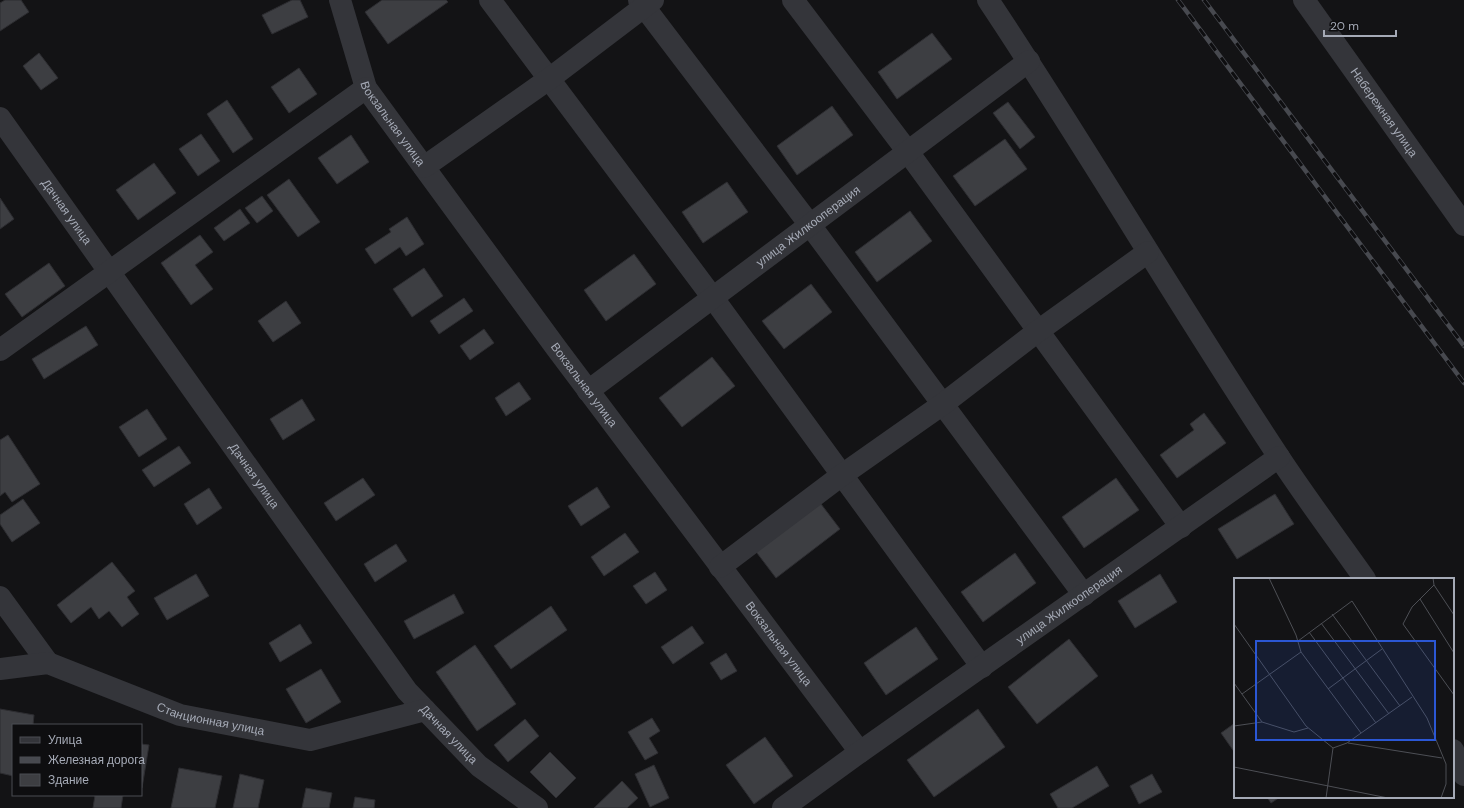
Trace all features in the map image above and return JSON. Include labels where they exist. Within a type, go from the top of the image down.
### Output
[{"type":"street","name":"Вокзальная улица","points":[[340,0],[366,88],[588,391],[860,752]]},
{"type":"street","points":[[490,0],[713,298],[982,667]]},
{"type":"street","points":[[793,0],[908,152],[1181,527]]},
{"type":"street","points":[[988,0],[1029,62],[1279,458],[1364,578]]},
{"type":"street","name":"Набережная улица","points":[[1304,0],[1464,225]]},
{"type":"street","points":[[424,167],[549,79],[645,2],[1084,595]]},
{"type":"street","name":"улица Жилкооперация","points":[[588,391],[1029,62]]},
{"type":"street","points":[[0,350],[366,88]]},
{"type":"street","name":"Дачная улица","points":[[0,118],[407,691],[479,766],[537,808]]},
{"type":"street","points":[[720,567],[842,475],[943,404],[1038,331],[1148,252]]},
{"type":"street","name":"улица Жилкооперация","points":[[783,808],[860,752],[1279,458]]},
{"type":"street","points":[[0,597],[48,664]]},
{"type":"street","name":"Станционная улица","points":[[0,669],[48,664],[180,714],[310,740],[425,710]]},
{"type":"street","points":[[1454,752],[1464,775]]},
{"type":"building","points":[[5,0],[21,0],[29,12],[0,31],[0,3]]},
{"type":"building","points":[[292,0],[300,0],[308,17],[272,34],[262,15]]},
{"type":"building","points":[[382,0],[446,0],[448,2],[388,44],[365,12]]},
{"type":"building","points":[[932,33],[952,59],[897,99],[878,72]]},
{"type":"building","points":[[39,53],[58,78],[41,90],[23,66]]},
{"type":"building","points":[[299,68],[317,94],[289,113],[271,87]]},
{"type":"building","points":[[227,100],[253,139],[233,153],[207,114]]},
{"type":"building","points":[[1008,102],[1035,137],[1020,149],[993,113]]},
{"type":"building","points":[[832,106],[853,135],[797,175],[777,146]]},
{"type":"building","points":[[201,134],[220,161],[198,176],[179,149]]},
{"type":"building","points":[[351,135],[369,162],[337,184],[318,158]]},
{"type":"building","points":[[1005,139],[1027,169],[975,206],[953,176]]},
{"type":"building","points":[[154,163],[176,193],[138,220],[116,190]]},
{"type":"building","points":[[289,179],[320,222],[298,237],[267,195]]},
{"type":"building","points":[[727,182],[748,212],[703,243],[682,212]]},
{"type":"building","points":[[262,196],[273,211],[257,223],[245,208]]},
{"type":"building","points":[[0,198],[14,219],[0,229]]},
{"type":"building","points":[[240,209],[250,223],[224,241],[214,228]]},
{"type":"building","points":[[910,211],[932,241],[877,282],[855,252]]},
{"type":"building","points":[[407,217],[424,244],[406,256],[400,247],[375,264],[365,249],[391,232],[389,229]]},
{"type":"building","points":[[200,235],[213,252],[195,265],[213,289],[191,305],[161,263]]},
{"type":"building","points":[[634,254],[656,284],[606,321],[584,290]]},
{"type":"building","points":[[49,263],[65,286],[22,317],[5,294]]},
{"type":"building","points":[[424,268],[443,296],[412,317],[393,289]]},
{"type":"building","points":[[811,284],[832,312],[784,349],[762,321]]},
{"type":"building","points":[[464,298],[473,311],[439,334],[430,321]]},
{"type":"building","points":[[286,301],[301,323],[273,342],[258,321]]},
{"type":"building","points":[[86,326],[98,345],[44,379],[32,359]]},
{"type":"building","points":[[484,329],[494,343],[470,360],[460,346]]},
{"type":"building","points":[[712,357],[735,386],[682,427],[659,398]]},
{"type":"building","points":[[519,382],[531,399],[506,416],[495,398]]},
{"type":"building","points":[[302,399],[315,420],[283,440],[270,419]]},
{"type":"building","points":[[147,409],[167,439],[139,457],[119,427]]},
{"type":"building","points":[[1204,413],[1226,443],[1177,478],[1160,455],[1194,430],[1190,424]]},
{"type":"building","points":[[8,435],[40,484],[12,502],[5,492],[0,496],[0,440]]},
{"type":"building","points":[[179,446],[191,463],[154,487],[142,470]]},
{"type":"building","points":[[363,478],[375,495],[336,521],[324,503]]},
{"type":"building","points":[[1116,478],[1139,510],[1084,548],[1062,517]]},
{"type":"building","points":[[597,487],[610,507],[581,526],[568,506]]},
{"type":"building","points":[[209,488],[222,508],[197,525],[184,504]]},
{"type":"building","points":[[1275,494],[1294,524],[1237,559],[1218,529]]},
{"type":"building","points":[[23,499],[40,523],[12,542],[0,524],[0,515]]},
{"type":"building","points":[[818,500],[840,529],[776,578],[754,549]]},
{"type":"building","points":[[625,533],[639,552],[604,576],[591,557]]},
{"type":"building","points":[[396,544],[407,561],[375,582],[364,564]]},
{"type":"building","points":[[1015,553],[1036,583],[983,622],[961,592]]},
{"type":"building","points":[[112,562],[135,591],[127,597],[139,614],[122,627],[109,611],[99,619],[91,607],[71,623],[57,605]]},
{"type":"building","points":[[655,572],[667,590],[646,604],[633,586]]},
{"type":"building","points":[[196,574],[209,596],[167,620],[154,598]]},
{"type":"building","points":[[1160,574],[1177,602],[1135,628],[1118,601]]},
{"type":"building","points":[[454,594],[464,613],[414,639],[404,621]]},
{"type":"building","points":[[551,606],[567,630],[511,669],[494,646]]},
{"type":"building","points":[[300,624],[312,643],[280,662],[269,643]]},
{"type":"building","points":[[692,626],[704,643],[673,664],[661,647]]},
{"type":"building","points":[[916,627],[938,659],[886,695],[864,663]]},
{"type":"building","points":[[1069,639],[1098,676],[1037,724],[1008,687]]},
{"type":"building","points":[[475,645],[516,704],[477,731],[436,672]]},
{"type":"building","points":[[726,653],[737,671],[721,680],[710,663]]},
{"type":"building","points":[[321,669],[341,702],[306,723],[286,689]]},
{"type":"building","points":[[0,709],[34,715],[33,724],[12,724],[12,776],[0,773]]},
{"type":"building","points":[[978,709],[1005,747],[934,797],[907,760]]},
{"type":"building","points":[[652,718],[660,731],[649,738],[658,753],[645,760],[628,732]]},
{"type":"building","points":[[525,719],[539,736],[508,762],[494,745]]},
{"type":"building","points":[[1234,724],[1234,752],[1221,733]]},
{"type":"building","points":[[765,737],[793,776],[754,804],[726,765]]},
{"type":"building","points":[[142,744],[149,745],[142,788]]},
{"type":"building","points":[[550,752],[576,778],[556,798],[530,772]]},
{"type":"building","points":[[654,765],[669,798],[650,807],[635,774]]},
{"type":"building","points":[[1097,766],[1109,786],[1072,808],[1058,808],[1050,794]]},
{"type":"building","points":[[179,768],[222,776],[215,808],[171,808]]},
{"type":"building","points":[[240,774],[264,780],[258,808],[233,808]]},
{"type":"building","points":[[1152,774],[1162,792],[1139,804],[1130,786]]},
{"type":"building","points":[[622,781],[638,798],[627,808],[594,808]]},
{"type":"building","points":[[306,788],[332,793],[329,808],[302,808]]},
{"type":"building","points":[[95,796],[123,796],[121,808],[93,808]]},
{"type":"building","points":[[355,797],[375,800],[374,808],[353,808]]},
{"type":"building","points":[[1268,798],[1278,798],[1271,803]]},
{"type":"railway","points":[[1178,0],[1464,383]]},
{"type":"railway","points":[[1204,0],[1464,346]]}]
